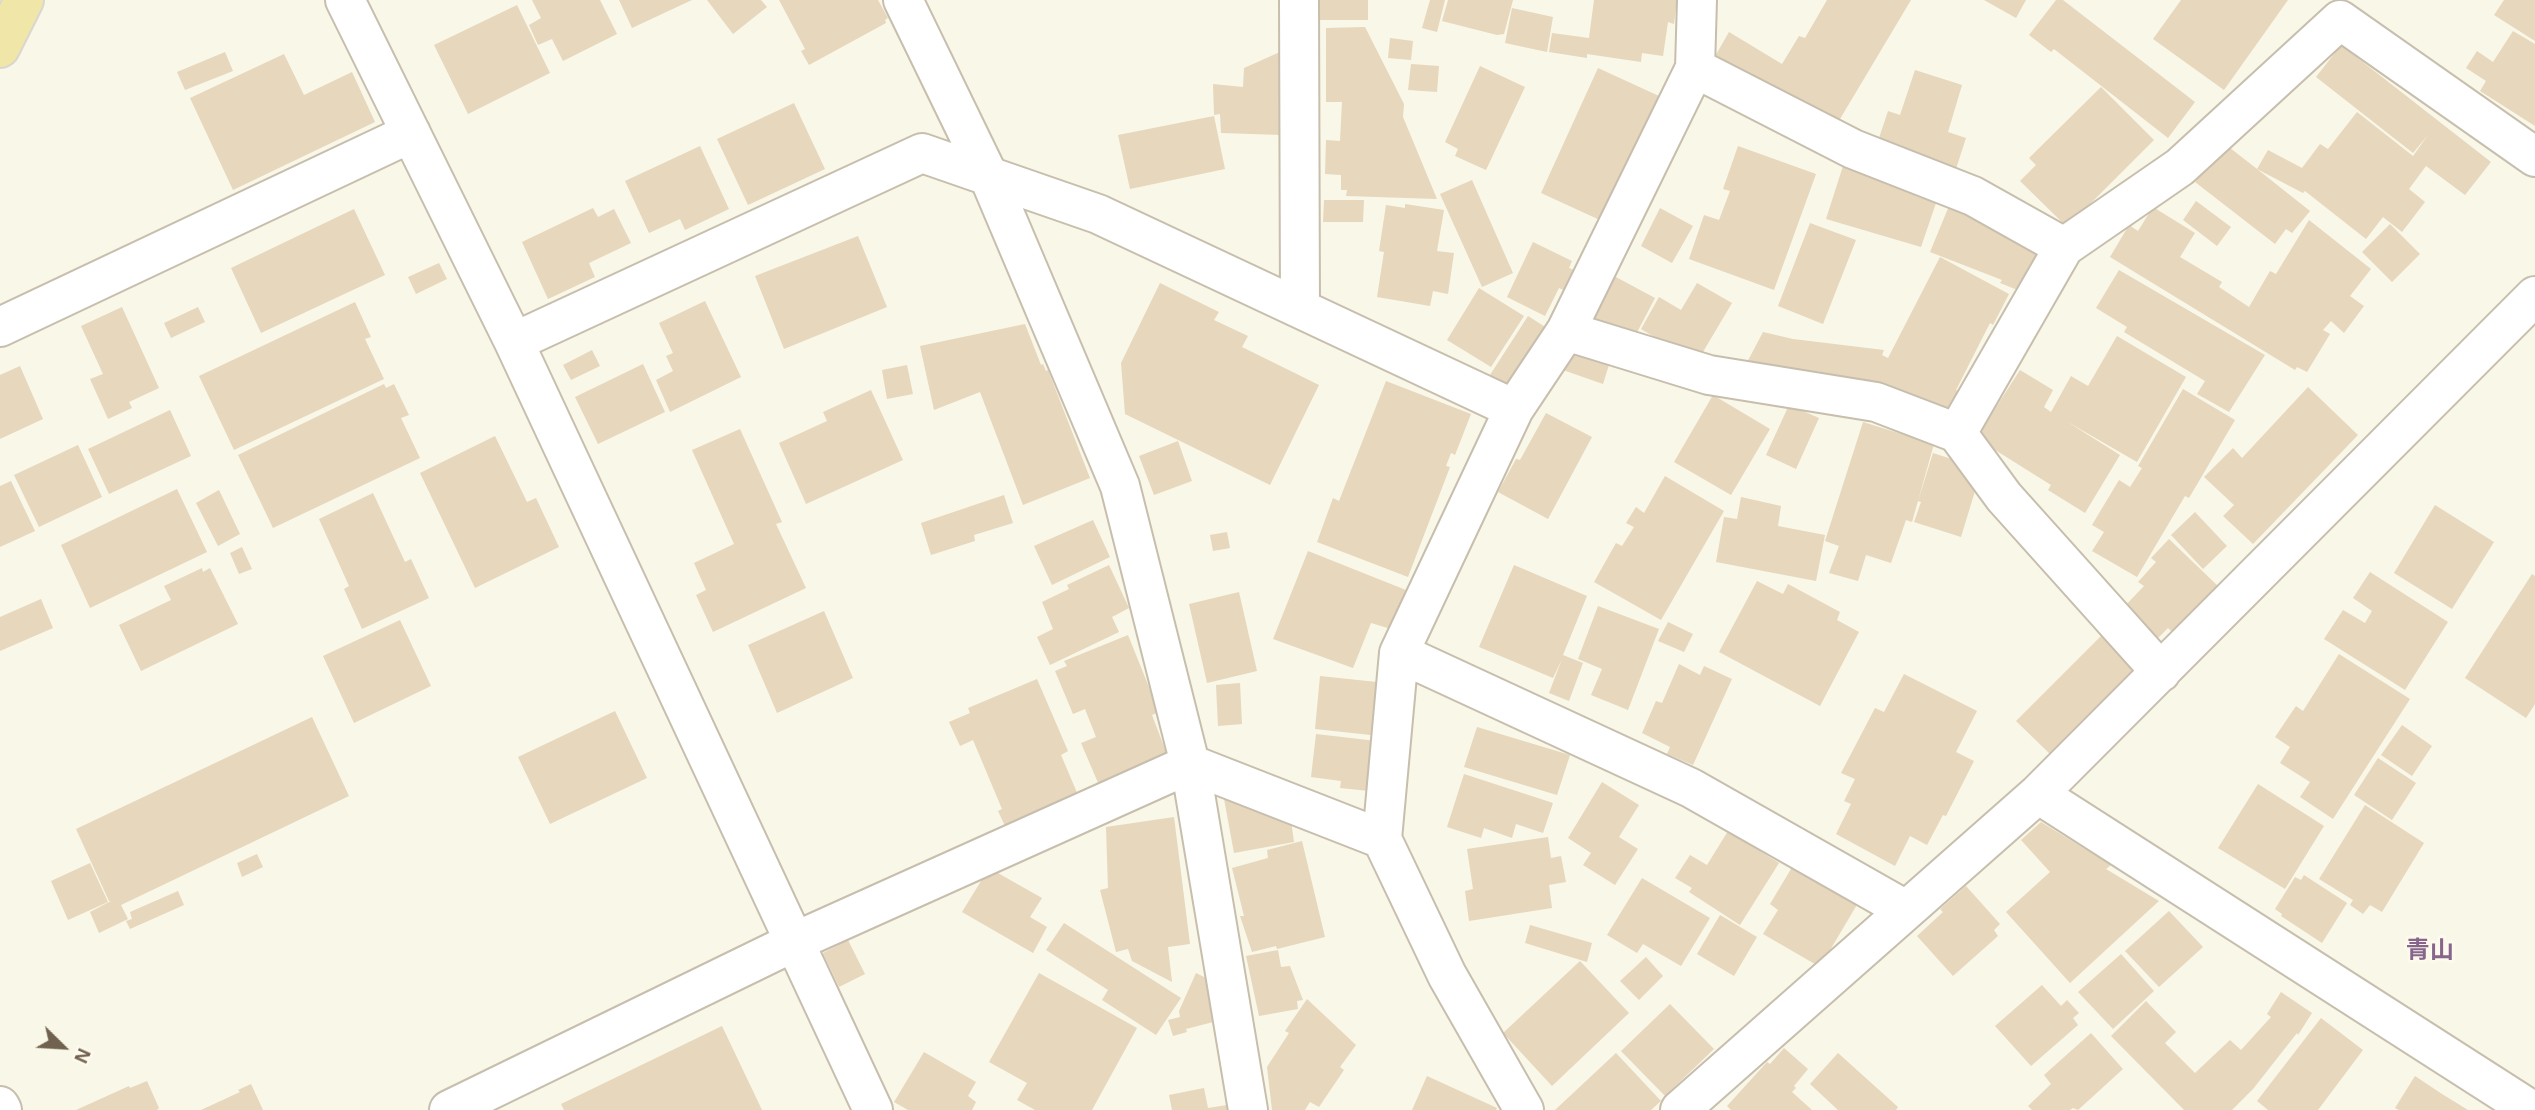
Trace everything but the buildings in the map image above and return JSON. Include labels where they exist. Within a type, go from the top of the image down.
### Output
[{"type":"main road","points":[[0,48],[24,0]]},
{"type":"street","points":[[345,0],[514,342],[873,1110]]},
{"type":"street","points":[[903,0],[989,177],[1121,486],[1190,764],[1248,1110]]},
{"type":"street","points":[[1299,0],[1300,307]]},
{"type":"street","points":[[1524,1110],[1447,975],[1382,839],[1399,653],[1514,409],[1566,331],[1695,68],[1697,0]]},
{"type":"street","points":[[1957,433],[2064,247],[2180,167],[2340,20],[2535,156]]},
{"type":"street","points":[[1695,68],[1853,149],[1973,196],[2064,247]]},
{"type":"street","points":[[0,327],[411,134]]},
{"type":"street","points":[[514,342],[922,153],[1098,214],[1514,409]]},
{"type":"street","points":[[1680,1110],[2038,794],[2535,296]]},
{"type":"street","points":[[1566,331],[1709,375],[1876,402],[1957,433],[2004,496],[2161,672]]},
{"type":"street","points":[[1399,653],[1690,788],[1906,910]]},
{"type":"street","points":[[449,1110],[794,942],[1190,764],[1382,839]]},
{"type":"street","points":[[2038,794],[2531,1110]]},
{"type":"district","name":"青山","points":[[2430,951]]}]
